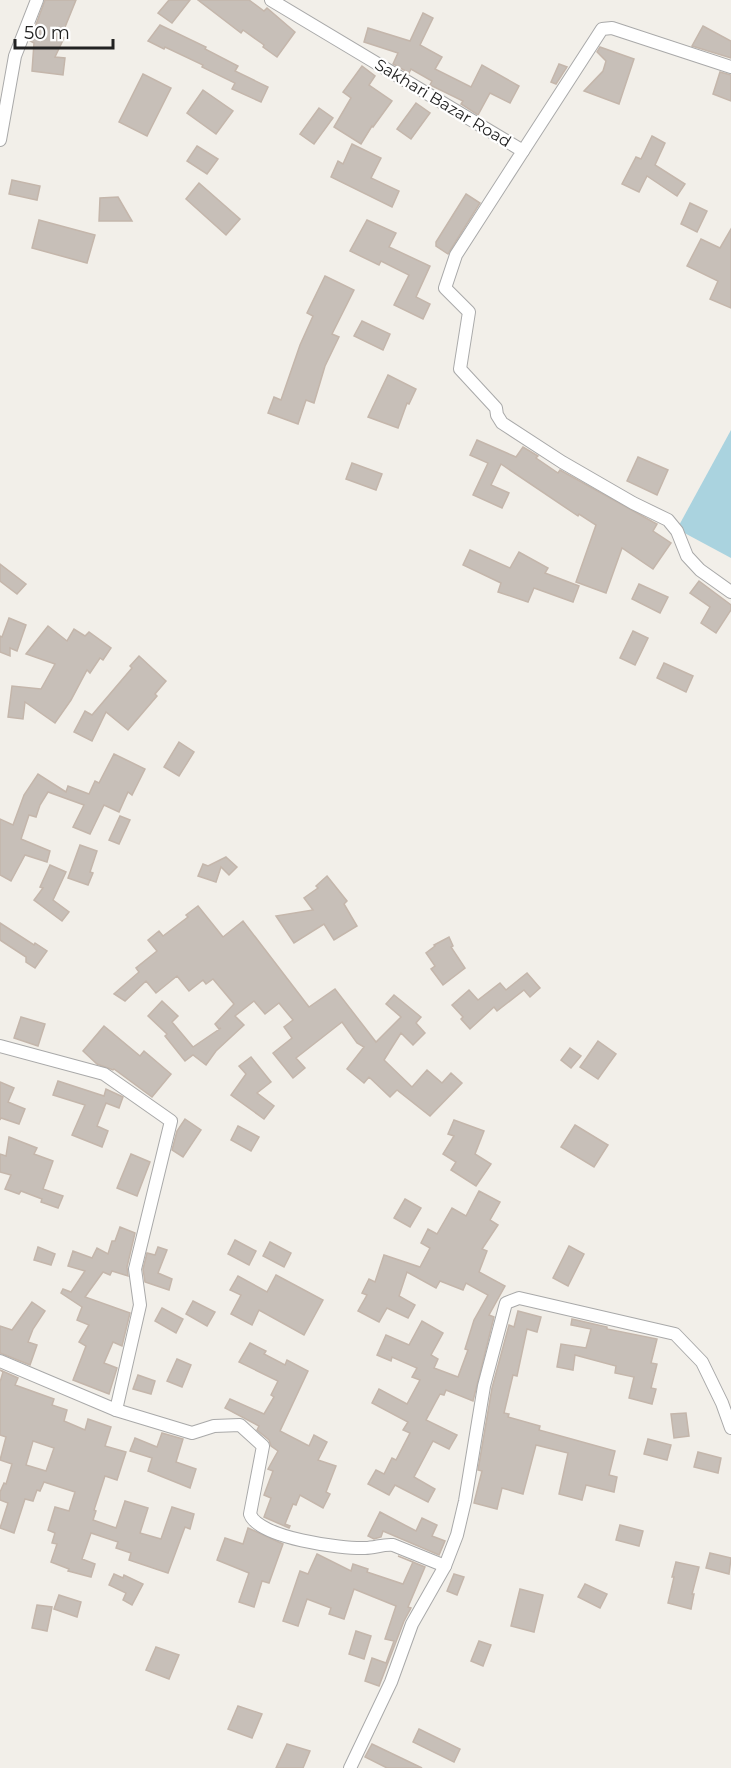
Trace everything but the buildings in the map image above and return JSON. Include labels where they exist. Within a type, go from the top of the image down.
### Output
[{"type":"street","points":[[0,140],[15,56],[38,0]]},
{"type":"street","name":"Sakhari Bazar Road","points":[[271,0],[523,151],[456,255],[445,288],[468,312],[460,369],[496,408],[502,423],[562,462],[633,503],[668,520],[677,531],[687,556],[700,570],[731,592]]},
{"type":"street","points":[[523,151],[602,29],[612,28],[731,67]]},
{"type":"street","points":[[0,1046],[104,1074],[171,1121],[135,1269],[140,1305],[116,1410]]},
{"type":"street","points":[[350,1768],[391,1682],[412,1624],[445,1566],[457,1535],[465,1501],[484,1386],[506,1303],[519,1298],[675,1334],[702,1362],[722,1403],[731,1428]]},
{"type":"street","points":[[0,1361],[116,1410],[192,1433],[214,1426],[240,1425],[263,1446],[250,1514],[260,1526],[313,1543],[368,1548],[386,1544],[393,1545],[445,1566]]},
{"type":"water","points":[[731,430],[731,558],[677,529]]}]
